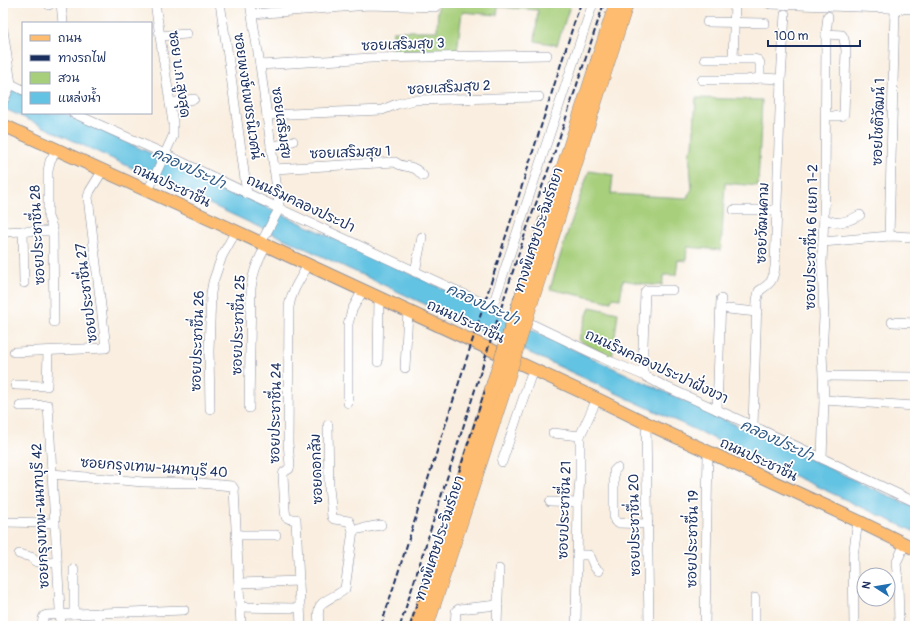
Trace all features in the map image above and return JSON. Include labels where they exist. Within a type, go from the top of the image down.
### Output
[{"type":"highway","name":"ทางพิเศษประจิมรัถยา","points":[[416,626],[563,164],[616,3]]},
{"type":"highway","name":"ทางพิเศษประจิมรัถยา","points":[[429,624],[627,3]]},
{"type":"main road","name":"ถนนประชาชื่น","points":[[3,125],[103,170],[150,186],[236,232],[597,398],[646,423],[858,521],[910,547]]},
{"type":"street","points":[[62,3],[63,22]]},
{"type":"street","name":"ซอย บ.ก.สูงสุด","points":[[150,186],[173,136],[173,123],[155,3]]},
{"type":"street","name":"ซอยพงษ์เพชรนิเวศน์","points":[[220,3],[247,194]]},
{"type":"street","name":"ซอยเสริมสุข","points":[[250,3],[279,197],[278,210]]},
{"type":"street","name":"ถนนริมคลองประปา","points":[[75,114],[247,194],[278,210],[483,303],[488,303],[495,299],[593,3]]},
{"type":"street","points":[[733,59],[735,3]]},
{"type":"street","points":[[768,3],[884,6],[895,9],[915,9]]},
{"type":"street","points":[[252,14],[369,5],[435,7]]},
{"type":"street","name":"ซอยโชติวัฒน์ 1","points":[[889,236],[895,9]]},
{"type":"street","name":"ซอยวัฒนคาม","points":[[753,426],[757,300],[759,291],[774,277],[775,267],[781,79],[785,14]]},
{"type":"street","name":"ซอยประชาชื่น 6 แยก 1-2","points":[[822,458],[824,376],[822,353],[824,317],[822,270],[826,116],[826,34],[828,16]]},
{"type":"street","points":[[707,22],[765,23]]},
{"type":"street","points":[[3,30],[8,84],[3,102]]},
{"type":"street","points":[[160,36],[187,34]]},
{"type":"street","points":[[826,34],[842,35],[846,50],[843,116],[826,116]]},
{"type":"street","name":"ซอยเสริมสุข 3","points":[[260,65],[371,58],[547,55]]},
{"type":"street","points":[[705,59],[758,60],[760,63],[760,78]]},
{"type":"street","points":[[702,80],[746,80],[760,78],[781,79]]},
{"type":"street","points":[[8,84],[22,90]]},
{"type":"street","name":"ซอยเสริมสุข 2","points":[[267,115],[382,110],[397,104],[414,100],[539,97]]},
{"type":"street","points":[[170,103],[194,99]]},
{"type":"street","points":[[271,147],[293,141]]},
{"type":"street","name":"ซอยประชาชื่น 28","points":[[54,322],[53,231],[48,217],[48,171],[50,161],[57,149]]},
{"type":"street","name":"ซอยเสริมสุข 1","points":[[274,169],[394,162],[401,167],[411,167],[423,176]]},
{"type":"street","name":"ซอยประชาชื่น 27","points":[[14,352],[48,352],[106,348],[88,196],[103,170]]},
{"type":"street","points":[[263,244],[278,210]]},
{"type":"street","points":[[734,210],[777,210]]},
{"type":"street","points":[[824,219],[840,222],[860,215]]},
{"type":"street","points":[[23,231],[24,282]]},
{"type":"street","points":[[3,232],[53,231]]},
{"type":"street","name":"ซอยประชาชื่น 26","points":[[210,409],[209,352],[211,293],[213,282],[222,256],[236,232]]},
{"type":"street","points":[[823,242],[889,236],[915,237]]},
{"type":"street","points":[[415,272],[422,237]]},
{"type":"street","name":"ซอยประชาชื่น 25","points":[[249,408],[251,288],[255,267],[263,244]]},
{"type":"street","name":"ซอยประชาชื่น 24","points":[[301,626],[297,521],[296,519],[286,517],[283,475],[284,472],[289,469],[290,465],[288,443],[289,307],[294,289],[308,265]]},
{"type":"street","points":[[348,403],[348,324],[352,310],[363,290]]},
{"type":"street","points":[[643,375],[645,292],[646,290],[672,290]]},
{"type":"street","points":[[378,362],[379,298]]},
{"type":"street","points":[[717,410],[720,299]]},
{"type":"street","points":[[728,309],[757,312]]},
{"type":"street","points":[[406,368],[408,311]]},
{"type":"street","name":"ถนนริมคลองประปาฝั่งขวา","points":[[517,317],[915,502]]},
{"type":"street","points":[[892,322],[915,323]]},
{"type":"street","points":[[15,385],[47,386],[48,352]]},
{"type":"street","points":[[429,624],[517,362]]},
{"type":"street","points":[[502,462],[533,369]]},
{"type":"street","points":[[824,376],[914,378]]},
{"type":"street","name":"ซอยประชาชื่น 21","points":[[576,626],[580,436],[597,398]]},
{"type":"street","points":[[824,400],[915,406]]},
{"type":"street","name":"ซอยกรุงเทพ-นนทบุรี 42","points":[[20,406],[48,405],[60,626]]},
{"type":"street","name":"ซอยประชาชื่น 20","points":[[646,423],[649,626]]},
{"type":"street","name":"ซอยดอกส้ม","points":[[328,425],[329,487],[332,517],[334,519],[349,521],[353,530]]},
{"type":"street","points":[[553,433],[580,436]]},
{"type":"street","name":"ซอยประชาชื่น 19","points":[[705,626],[708,452]]},
{"type":"street","points":[[617,468],[614,472],[615,521],[618,523],[648,524]]},
{"type":"street","name":"ซอยกรุงเทพ-นนทบุรี 40","points":[[52,474],[130,481],[199,483],[232,486],[234,489],[241,626]]},
{"type":"street","points":[[550,502],[578,504]]},
{"type":"street","points":[[854,626],[853,556],[858,521]]},
{"type":"street","points":[[3,522],[55,523]]},
{"type":"street","points":[[319,626],[320,606],[323,602],[339,594],[345,588],[353,530],[381,525]]},
{"type":"street","points":[[236,535],[276,535]]},
{"type":"street","points":[[899,625],[896,563],[910,547]]},
{"type":"street","points":[[19,554],[31,556],[37,562],[57,563]]},
{"type":"street","points":[[577,555],[590,555],[595,569],[599,571]]},
{"type":"street","points":[[498,626],[499,569]]},
{"type":"street","points":[[74,570],[74,614]]},
{"type":"street","points":[[239,583],[299,581]]},
{"type":"street","points":[[755,598],[755,626]]},
{"type":"street","points":[[455,626],[456,611],[459,609],[498,605]]},
{"type":"street","points":[[240,607],[294,608]]},
{"type":"street","points":[[42,626],[44,616],[60,614],[184,610]]},
{"type":"street","points":[[98,613],[98,626]]},
{"type":"green space","points":[[438,3],[571,3],[557,45],[535,41],[538,10],[498,7],[497,15],[462,12],[457,51],[392,51],[393,31],[437,31]]},
{"type":"green space","points":[[696,98],[762,100],[758,186],[725,183],[721,250],[687,247],[686,261],[678,260],[676,275],[664,275],[662,285],[651,285],[623,280],[620,299],[612,298],[611,302],[550,289],[589,171],[613,175],[611,194],[687,198],[692,189],[689,152],[693,147]]},
{"type":"green space","points":[[590,307],[618,313],[612,359],[578,340]]},
{"type":"water","points":[[3,85],[22,94],[22,114],[66,114],[915,508],[915,532],[3,108]]},
{"type":"railway","points":[[381,626],[581,3]]},
{"type":"railway","points":[[400,626],[526,231],[554,154],[604,3]]},
{"type":"railway","points":[[588,70],[612,3]]},
{"type":"railway","points":[[410,626],[556,167]]},
{"type":"water label","name":"คลองประปา","points":[[189,168]]},
{"type":"water label","name":"คลองประปา","points":[[483,304]]},
{"type":"water label","name":"คลองประปา","points":[[777,440]]}]
